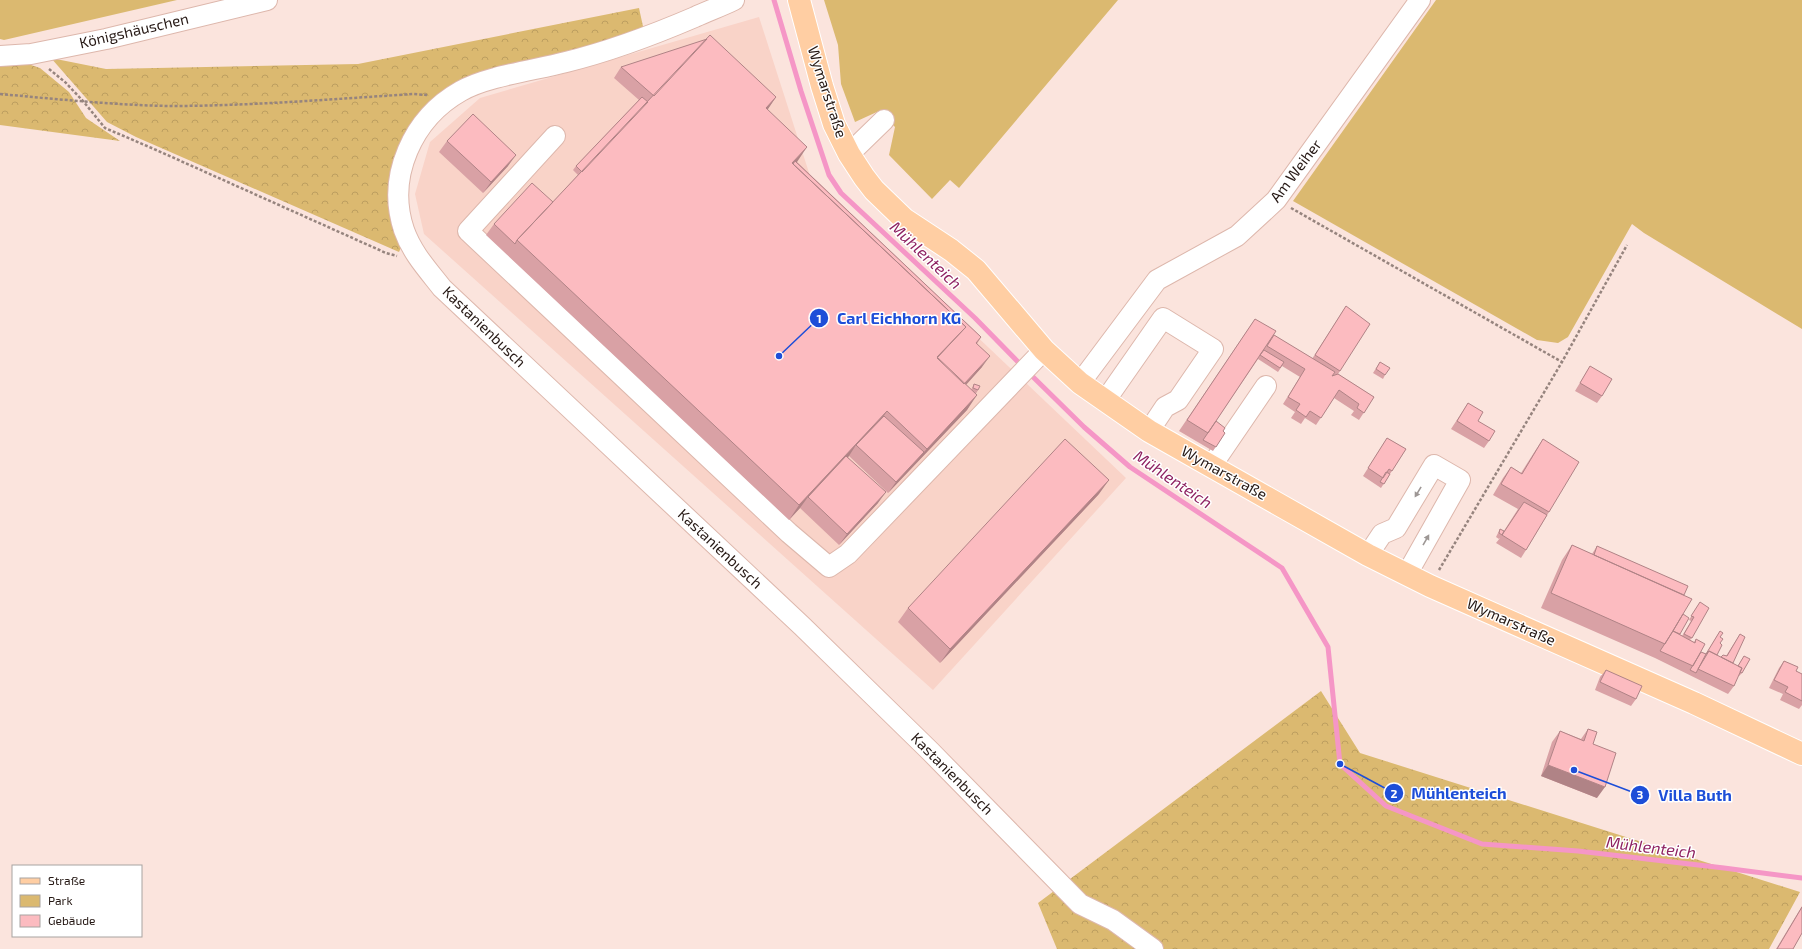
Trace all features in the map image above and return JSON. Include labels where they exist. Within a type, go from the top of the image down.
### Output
[{"type":"main road","name":"Wymarstraße","points":[[801,8],[834,124],[849,154],[874,190],[904,219],[914,228],[951,250],[976,270],[1039,355],[1149,431],[1212,465],[1368,555],[1430,586],[1694,703],[1802,754]]},
{"type":"street","name":"Königshäuschen","points":[[0,56],[31,54],[106,39],[267,0]]},
{"type":"street","name":"Kastanienbusch","points":[[734,0],[627,44],[574,60],[467,88],[443,103],[428,116],[412,139],[404,157],[400,179],[399,200],[401,220],[408,238],[419,260],[442,288],[802,626],[930,751],[1080,904],[1113,920],[1153,949]]},
{"type":"street","name":"Am Weiher","points":[[1080,383],[1157,280],[1237,236],[1276,200],[1420,0]]},
{"type":"street","points":[[849,154],[884,120]]},
{"type":"street","points":[[555,136],[468,231],[789,534],[829,567],[848,554],[1039,355]]},
{"type":"street","points":[[1105,401],[1163,318],[1213,349],[1178,400],[1165,407],[1149,431]]},
{"type":"street","points":[[1212,465],[1266,386]]},
{"type":"street","points":[[1368,555],[1382,534],[1396,528],[1434,465],[1460,480],[1407,574]]},
{"type":"path","points":[[31,54],[65,82],[105,128],[386,253],[419,260]]},
{"type":"path","points":[[0,94],[168,106],[293,103],[419,94],[428,95],[443,103]]},
{"type":"path","points":[[1276,200],[1562,362]]},
{"type":"path","points":[[1430,586],[1562,362],[1627,245]]},
{"type":"shaded area","points":[[759,17],[811,179],[1126,478],[933,690],[424,234],[415,194],[430,142],[480,98]]},
{"type":"green space","points":[[0,0],[177,0],[4,40],[0,39]]},
{"type":"green space","points":[[824,0],[1118,0],[959,188],[950,180],[932,199],[889,155],[895,127],[879,111],[855,122],[841,84],[838,45]]},
{"type":"green space","points":[[1436,0],[1802,0],[1802,329],[1644,233],[1632,224],[1568,337],[1558,343],[1537,340],[1293,201]]},
{"type":"green space","points":[[639,8],[644,31],[482,73],[408,135],[403,243],[399,252],[136,137],[107,122],[51,58],[106,69],[358,64]]},
{"type":"green space","points":[[0,61],[19,61],[40,68],[69,92],[86,118],[120,141],[0,125]]},
{"type":"green space","points":[[1321,691],[1360,753],[1800,892],[1769,949],[1057,949],[1038,903]]},
{"type":"building","points":[[710,35],[776,97],[766,108],[807,147],[792,163],[966,327],[937,357],[977,395],[927,449],[887,411],[799,505],[517,240]]},
{"type":"building","points":[[707,39],[654,96],[621,67]]},
{"type":"building","points":[[642,97],[648,102],[582,172],[576,166]]},
{"type":"building","points":[[473,114],[516,155],[491,182],[447,141]]},
{"type":"building","points":[[795,161],[981,337],[976,343],[990,356],[964,384],[937,358],[966,327],[793,164]]},
{"type":"building","points":[[532,183],[553,202],[517,240],[515,244],[494,224]]},
{"type":"building","points":[[1346,306],[1370,324],[1340,371],[1315,355]]},
{"type":"building","points":[[1255,319],[1276,331],[1208,433],[1187,420]]},
{"type":"building","points":[[1274,335],[1335,372],[1332,376],[1338,374],[1374,397],[1364,413],[1357,408],[1359,404],[1339,390],[1321,418],[1310,411],[1306,417],[1296,410],[1300,404],[1288,397],[1305,369],[1267,346]]},
{"type":"building","points":[[1264,350],[1284,362],[1280,368],[1260,355]]},
{"type":"building","points":[[1380,362],[1390,368],[1385,375],[1376,369]]},
{"type":"building","points":[[1590,366],[1612,379],[1602,396],[1580,383]]},
{"type":"building","points":[[974,384],[980,386],[978,390],[973,388]]},
{"type":"building","points":[[1468,403],[1483,412],[1478,421],[1495,431],[1489,441],[1457,421]]},
{"type":"building","points":[[884,416],[924,452],[896,482],[856,445]]},
{"type":"building","points":[[1216,421],[1225,428],[1223,431],[1225,433],[1216,447],[1203,440]]},
{"type":"building","points":[[1387,438],[1406,449],[1392,471],[1389,469],[1383,478],[1368,468]]},
{"type":"building","points":[[1065,439],[1109,480],[950,649],[908,608]]},
{"type":"building","points":[[1543,439],[1579,462],[1549,512],[1501,484],[1511,467],[1522,474]]},
{"type":"building","points":[[846,456],[886,492],[847,534],[808,497]]},
{"type":"building","points":[[1386,472],[1390,474],[1384,484],[1380,482]]},
{"type":"building","points":[[1524,502],[1547,515],[1526,550],[1502,535]]},
{"type":"building","points":[[1500,529],[1504,531],[1502,535],[1499,533]]},
{"type":"building","points":[[1572,545],[1692,599],[1665,644],[1551,593]]},
{"type":"building","points":[[1597,546],[1688,586],[1684,595],[1594,555]]},
{"type":"building","points":[[1700,602],[1709,608],[1692,638],[1684,634],[1694,617],[1691,616]]},
{"type":"building","points":[[1683,614],[1689,618],[1680,634],[1673,631]]},
{"type":"building","points":[[1673,631],[1695,643],[1696,639],[1705,644],[1693,666],[1660,651]]},
{"type":"building","points":[[1720,631],[1723,633],[1720,637],[1723,639],[1720,643],[1722,645],[1717,655],[1709,651],[1706,654]]},
{"type":"building","points":[[1740,634],[1745,637],[1733,663],[1721,657],[1723,655],[1727,656]]},
{"type":"building","points":[[1709,651],[1742,668],[1734,686],[1698,669]]},
{"type":"building","points":[[1701,652],[1706,654],[1696,673],[1690,670]]},
{"type":"building","points":[[1744,656],[1750,659],[1742,673],[1740,672],[1742,668],[1738,666]]},
{"type":"building","points":[[1784,661],[1798,667],[1796,671],[1802,674],[1802,701],[1785,692],[1788,687],[1774,680]]},
{"type":"building","points":[[1606,670],[1642,686],[1636,699],[1600,682]]},
{"type":"building","points":[[1588,729],[1597,732],[1593,744],[1616,753],[1605,787],[1548,765],[1560,731],[1584,741]]},
{"type":"building","points":[[1802,907],[1802,933],[1793,949],[1777,949]]},
{"type":"waterway","name":"Mühlenteich","points":[[774,0],[801,91],[829,175],[841,193],[975,318],[1022,366]]},
{"type":"waterway","name":"Mühlenteich","points":[[1028,372],[1084,427],[1130,467],[1282,568],[1328,647],[1340,764],[1386,806],[1482,844],[1578,851],[1802,878]]},
{"type":"place","name":"Carl Eichhorn KG","points":[[779,356]]},
{"type":"place","name":"Mühlenteich","points":[[1340,764]]},
{"type":"place","name":"Villa Buth","points":[[1574,770]]}]
